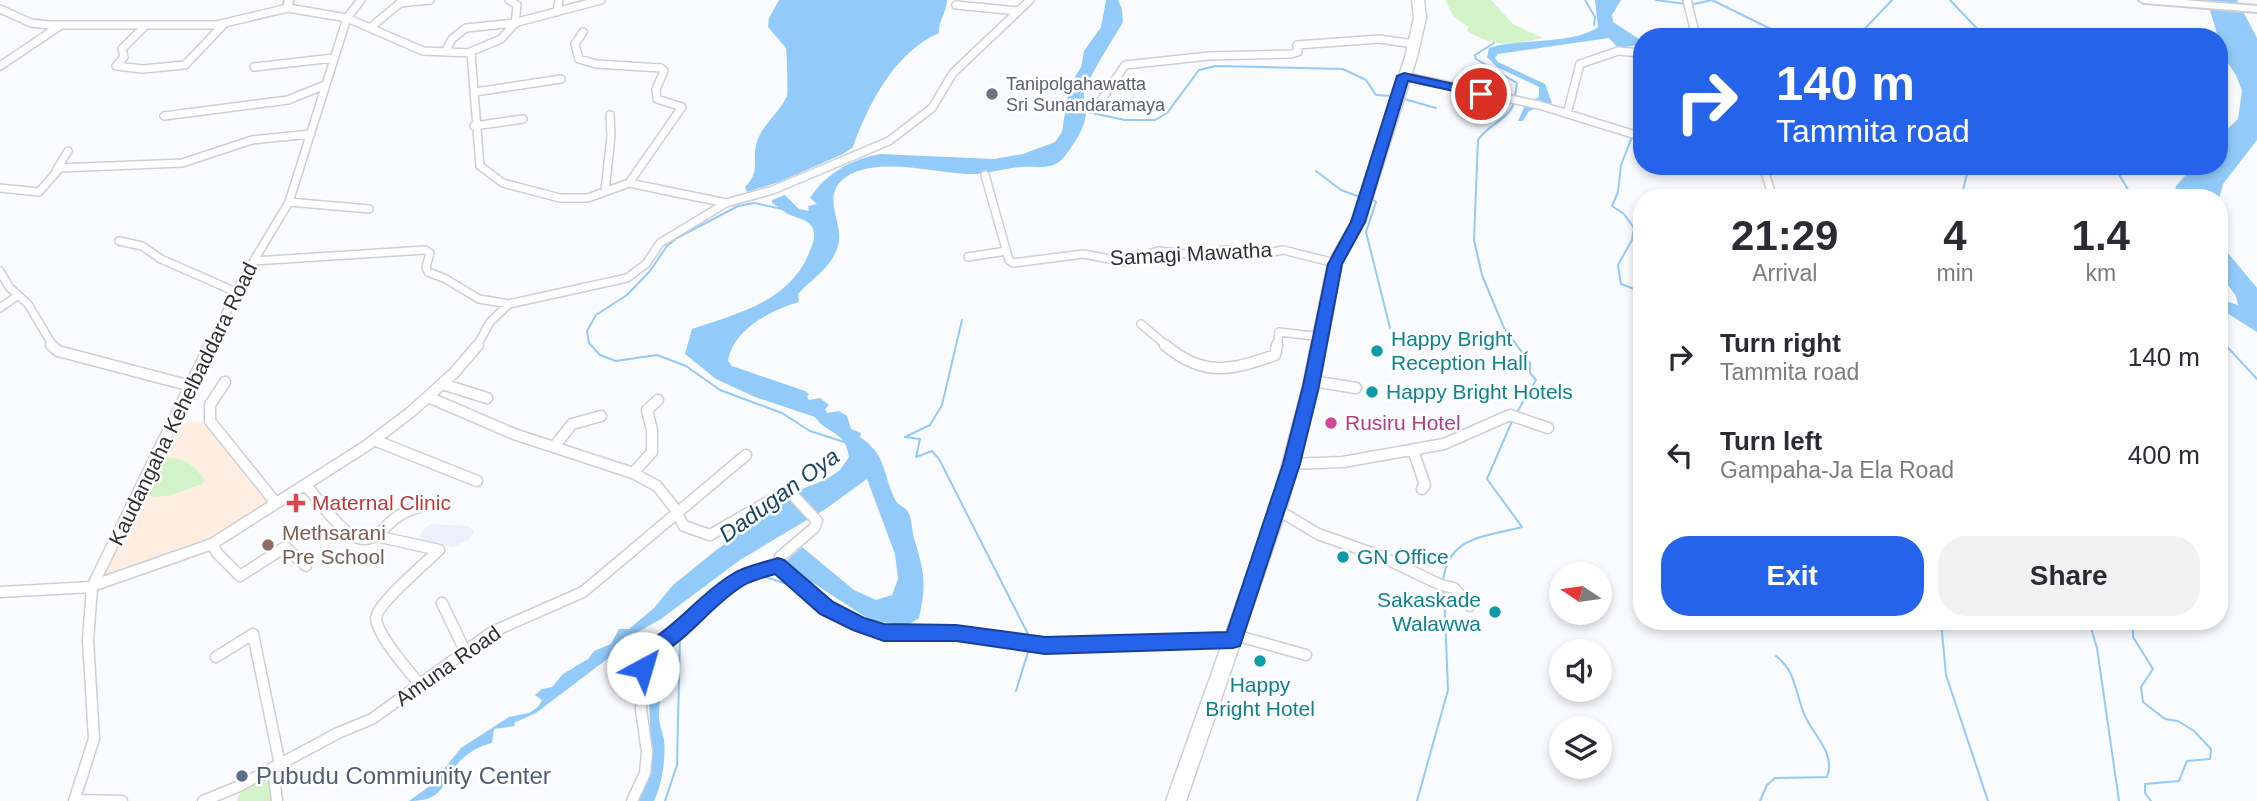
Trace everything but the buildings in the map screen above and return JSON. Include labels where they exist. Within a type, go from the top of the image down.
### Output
[{"type":"highway","points":[[1176,801],[1292,464],[1322,337],[1335,264],[1358,222],[1404,76],[1420,18],[1418,0]]},
{"type":"main road","points":[[2144,0],[2257,9]]},
{"type":"street","name":"Kaudangaha Kehelbaddara Road","points":[[75,800],[90,758],[95,730],[88,640],[92,586],[236,292],[289,202],[347,18],[361,0]]},
{"type":"street","points":[[370,28],[400,4],[430,0]]},
{"type":"street","points":[[0,9],[31,23],[145,26],[224,24],[289,4],[347,18],[419,50],[470,52],[501,39],[515,23],[517,5],[509,0]]},
{"type":"street","points":[[557,12],[559,0]]},
{"type":"street","points":[[446,50],[453,37],[466,27],[485,23],[515,23],[586,7],[601,0]]},
{"type":"street","points":[[0,592],[92,586],[212,544],[374,440],[428,397],[477,346],[500,310],[509,304],[627,278],[646,264],[660,243],[726,203],[773,190],[889,141],[932,108],[953,73],[1030,0]]},
{"type":"street","points":[[1687,0],[1694,28]]},
{"type":"street","points":[[957,5],[1019,11]]},
{"type":"street","points":[[145,26],[122,49],[124,57],[116,66],[143,69],[185,65],[224,24]]},
{"type":"street","points":[[0,66],[61,25]]},
{"type":"street","points":[[583,32],[575,44],[579,59],[596,64],[661,68],[664,71],[656,89],[657,99],[682,107],[652,155],[629,183]]},
{"type":"street","points":[[1096,108],[1125,65],[1209,56],[1295,53],[1297,46],[1329,43],[1387,39],[1414,44]]},
{"type":"street","points":[[1567,114],[1571,107],[1572,87],[1580,64],[1621,51],[1633,52]]},
{"type":"street","points":[[470,52],[475,92],[472,111],[480,166],[503,183],[573,200],[589,198],[629,183],[726,203]]},
{"type":"street","points":[[254,67],[334,58]]},
{"type":"street","points":[[1404,76],[1539,106],[1633,135]]},
{"type":"street","points":[[475,92],[561,79]]},
{"type":"street","points":[[164,116],[288,100],[325,85]]},
{"type":"street","points":[[605,191],[611,136],[610,115]]},
{"type":"street","points":[[474,126],[523,119]]},
{"type":"street","points":[[57,169],[182,163],[252,140],[311,134]]},
{"type":"street","points":[[0,188],[39,192],[68,150]]},
{"type":"street","points":[[968,257],[1006,251],[985,175]]},
{"type":"street","points":[[289,202],[369,209]]},
{"type":"street","points":[[118,241],[142,246],[161,259],[236,292]]},
{"type":"street","points":[[254,261],[425,250],[430,253],[426,267],[428,272],[446,279],[479,299],[509,304]]},
{"type":"street","name":"Samagi Mawatha","points":[[1006,251],[1009,260],[1013,262],[1083,254],[1126,262],[1158,251],[1198,254],[1224,250],[1268,253],[1283,250],[1335,264]]},
{"type":"street","points":[[0,271],[4,282],[26,302],[47,343],[58,351],[191,386]]},
{"type":"street","points":[[0,307],[17,296]]},
{"type":"street","points":[[1142,324],[1178,354],[1206,369],[1275,355],[1279,332],[1322,337]]},
{"type":"street","points":[[1312,381],[1356,388]]},
{"type":"street","points":[[225,382],[210,403],[207,413],[210,421],[276,503]]},
{"type":"street","points":[[442,384],[487,398]]},
{"type":"street","points":[[428,397],[514,434],[634,473],[657,486],[684,526],[708,535],[778,496],[792,494],[817,521],[814,528],[780,558],[778,566]]},
{"type":"street","points":[[634,473],[652,452],[652,430],[647,410],[658,400]]},
{"type":"street","points":[[554,447],[572,424],[601,415]]},
{"type":"street","points":[[1292,464],[1343,461],[1444,444],[1510,415],[1548,428]]},
{"type":"street","points":[[374,440],[477,481]]},
{"type":"street","points":[[1413,450],[1422,473],[1422,489]]},
{"type":"street","name":"Amuna Road","points":[[203,801],[276,767],[338,733],[372,719],[492,632],[583,592],[746,455]]},
{"type":"street","points":[[306,486],[321,499],[344,531],[359,539],[376,536],[394,515],[404,509],[420,508]]},
{"type":"street","points":[[1278,510],[1318,534],[1380,556],[1443,586],[1454,588],[1470,606]]},
{"type":"street","points":[[376,536],[439,550],[392,594],[378,611],[376,618],[384,636],[419,684]]},
{"type":"street","points":[[212,544],[217,553],[240,576],[285,547],[306,566]]},
{"type":"street","points":[[778,566],[826,608],[860,625],[884,632],[956,633],[1045,646],[1234,638],[1306,655]]},
{"type":"street","points":[[632,801],[645,773],[647,752],[641,709],[647,652],[670,640],[693,615],[741,578],[778,566]]},
{"type":"street","points":[[442,603],[465,651]]},
{"type":"street","points":[[216,657],[253,634],[276,767],[277,801]]},
{"type":"street","points":[[75,800],[122,801]]},
{"type":"shaded area","points":[[189,420],[205,423],[215,433],[272,503],[204,543],[101,579],[171,433]]},
{"type":"shaded area","points":[[431,524],[469,526],[474,532],[470,539],[453,547],[418,540],[423,530]]},
{"type":"green space","points":[[1445,0],[1491,0],[1513,24],[1543,38],[1504,44],[1487,40],[1467,31],[1469,27],[1454,17]]},
{"type":"green space","points":[[167,458],[189,463],[205,480],[202,484],[168,496],[152,497],[150,493],[158,471]]},
{"type":"green space","points":[[264,779],[271,780],[272,801],[237,801],[243,790]]},
{"type":"water","points":[[779,0],[947,0],[939,33],[923,42],[896,66],[875,97],[853,147],[779,182],[747,192],[745,187],[753,175],[755,148],[759,136],[787,96],[786,48],[768,27],[769,18]]},
{"type":"water","points":[[1106,0],[1118,0],[1123,22],[1087,85],[1084,93],[1086,111],[1083,126],[1061,161],[1045,167],[975,174],[906,167],[874,168],[846,177],[838,184],[834,193],[839,237],[831,261],[798,294],[799,302],[755,322],[737,339],[731,350],[728,361],[732,366],[805,391],[809,394],[809,400],[820,398],[829,405],[825,409],[827,413],[839,411],[847,416],[851,429],[861,433],[860,437],[875,451],[896,501],[907,510],[910,518],[923,578],[919,618],[907,626],[870,620],[815,584],[800,580],[785,562],[802,547],[854,590],[876,600],[892,595],[898,579],[895,554],[867,479],[827,508],[740,560],[661,619],[636,633],[635,638],[536,713],[514,723],[515,726],[494,729],[492,743],[464,757],[436,794],[409,801],[431,785],[461,748],[509,717],[529,713],[538,707],[542,700],[535,695],[542,689],[552,687],[563,674],[588,659],[594,651],[611,644],[619,629],[629,629],[654,608],[673,585],[715,551],[802,489],[827,479],[840,470],[849,457],[840,437],[815,417],[755,397],[716,379],[685,354],[692,329],[727,318],[760,303],[789,283],[800,269],[813,244],[812,227],[802,219],[786,213],[772,203],[772,200],[785,195],[799,209],[809,211],[808,206],[817,204],[810,198],[823,182],[850,163],[871,156],[881,154],[994,159],[1023,154],[1055,142],[1062,132],[1069,87],[1081,67],[1084,51],[1101,27]]},
{"type":"water","points":[[1595,0],[1621,0],[1612,15],[1613,22],[1633,35],[1633,46],[1618,48],[1609,38],[1498,54],[1495,58],[1498,62],[1545,84],[1552,103],[1529,111],[1523,121],[1518,121],[1526,103],[1539,97],[1539,87],[1497,67],[1487,57],[1489,48],[1561,39],[1587,33],[1598,27]]},
{"type":"water","points":[[2207,0],[2237,0],[2257,38],[2257,140],[2222,189],[2175,189],[2186,175],[2228,175],[2228,128],[2238,119],[2242,91],[2228,63],[2228,28],[2215,28]]},
{"type":"water","points":[[2228,253],[2257,288],[2257,332],[2228,314],[2228,302],[2238,305],[2236,296],[2228,285]]},
{"type":"water","points":[[658,651],[658,668],[662,668],[658,680],[661,691],[659,715],[664,740],[664,763],[654,801],[639,801],[652,767],[647,661],[649,656]]},
{"type":"waterway","points":[[1585,0],[1595,17],[1594,25]]},
{"type":"waterway","points":[[1656,0],[1686,4]]},
{"type":"waterway","points":[[1691,0],[1697,26]]},
{"type":"waterway","points":[[1694,4],[1712,0],[1769,28]]},
{"type":"waterway","points":[[1866,28],[1892,0]]},
{"type":"waterway","points":[[1950,0],[1976,28]]},
{"type":"waterway","points":[[1494,43],[1475,55],[1476,59],[1517,83],[1515,96]]},
{"type":"waterway","points":[[1087,112],[1125,120],[1155,120],[1167,113],[1199,70],[1216,66],[1343,69],[1366,80],[1376,95],[1391,96]]},
{"type":"waterway","points":[[1404,99],[1436,108]]},
{"type":"waterway","points":[[1514,102],[1508,113],[1478,140],[1474,240],[1482,275],[1504,328],[1530,363],[1530,373],[1536,380],[1516,414]]},
{"type":"waterway","points":[[1632,137],[1621,165],[1618,192],[1612,206],[1624,214],[1633,227]]},
{"type":"waterway","points":[[1316,171],[1341,190],[1360,197]]},
{"type":"waterway","points":[[1963,189],[1967,175]]},
{"type":"waterway","points":[[2119,175],[2128,189]]},
{"type":"waterway","points":[[1372,199],[1376,202],[1366,232],[1390,328]]},
{"type":"waterway","name":"Dadugan Oya","points":[[783,209],[754,203],[738,206],[677,238],[667,246],[650,271],[627,295],[596,315],[587,331],[589,343],[600,355],[616,361],[657,355],[686,366],[720,390],[782,413],[810,431],[844,442]]},
{"type":"waterway","points":[[1633,234],[1618,265],[1621,284],[1633,289]]},
{"type":"waterway","points":[[962,320],[942,405],[930,425],[905,437],[920,439],[916,457],[932,451],[939,459],[1031,640]]},
{"type":"waterway","points":[[2228,348],[2257,379]]},
{"type":"waterway","points":[[1443,582],[1446,567],[1460,547],[1482,537],[1522,527],[1487,479],[1513,419]]},
{"type":"waterway","points":[[762,576],[793,586]]},
{"type":"waterway","points":[[1417,801],[1448,690],[1444,591]]},
{"type":"waterway","points":[[1942,630],[1946,675],[1988,801]]},
{"type":"waterway","points":[[2092,630],[2097,648],[2119,801]]},
{"type":"waterway","points":[[2133,630],[2133,637],[2153,669],[2141,687],[2143,702],[2165,719],[2178,721],[2194,731],[2211,749],[2210,759],[2187,761],[2179,781],[2145,784],[2145,793],[2151,801]]},
{"type":"waterway","points":[[665,801],[677,765],[680,635]]},
{"type":"waterway","points":[[1016,691],[1029,649]]},
{"type":"waterway","points":[[1760,801],[1767,785],[1775,778],[1827,777],[1829,768],[1826,752],[1805,716],[1792,676],[1776,656]]},
{"type":"place","name":"Tanipolgahawatta Sri Sunandaramaya","points":[[992,94]]},
{"type":"place","name":"Happy Bright Reception Halĺ","points":[[1377,351]]},
{"type":"place","name":"Happy Bright Hotels","points":[[1372,392]]},
{"type":"place","name":"Rusiru Hotel","points":[[1331,423]]},
{"type":"place","name":"Maternal Clinic","points":[[296,503]]},
{"type":"place","name":"Methsarani Pre School","points":[[268,545]]},
{"type":"place","name":"GN Office","points":[[1343,557]]},
{"type":"place","name":"Sakaskade Walawwa","points":[[1495,612]]},
{"type":"place","name":"Happy Bright Hotel","points":[[1260,661]]},
{"type":"place","name":"Pubudu Commiunity Center","points":[[242,776]]},
{"type":"route","points":[[643,668],[650,649],[670,640],[693,615],[722,591],[741,578],[778,566],[826,608],[860,625],[884,632],[956,633],[1045,646],[1233,640],[1292,464],[1311,386],[1335,264],[1358,222],[1404,76],[1481,94]]}]
